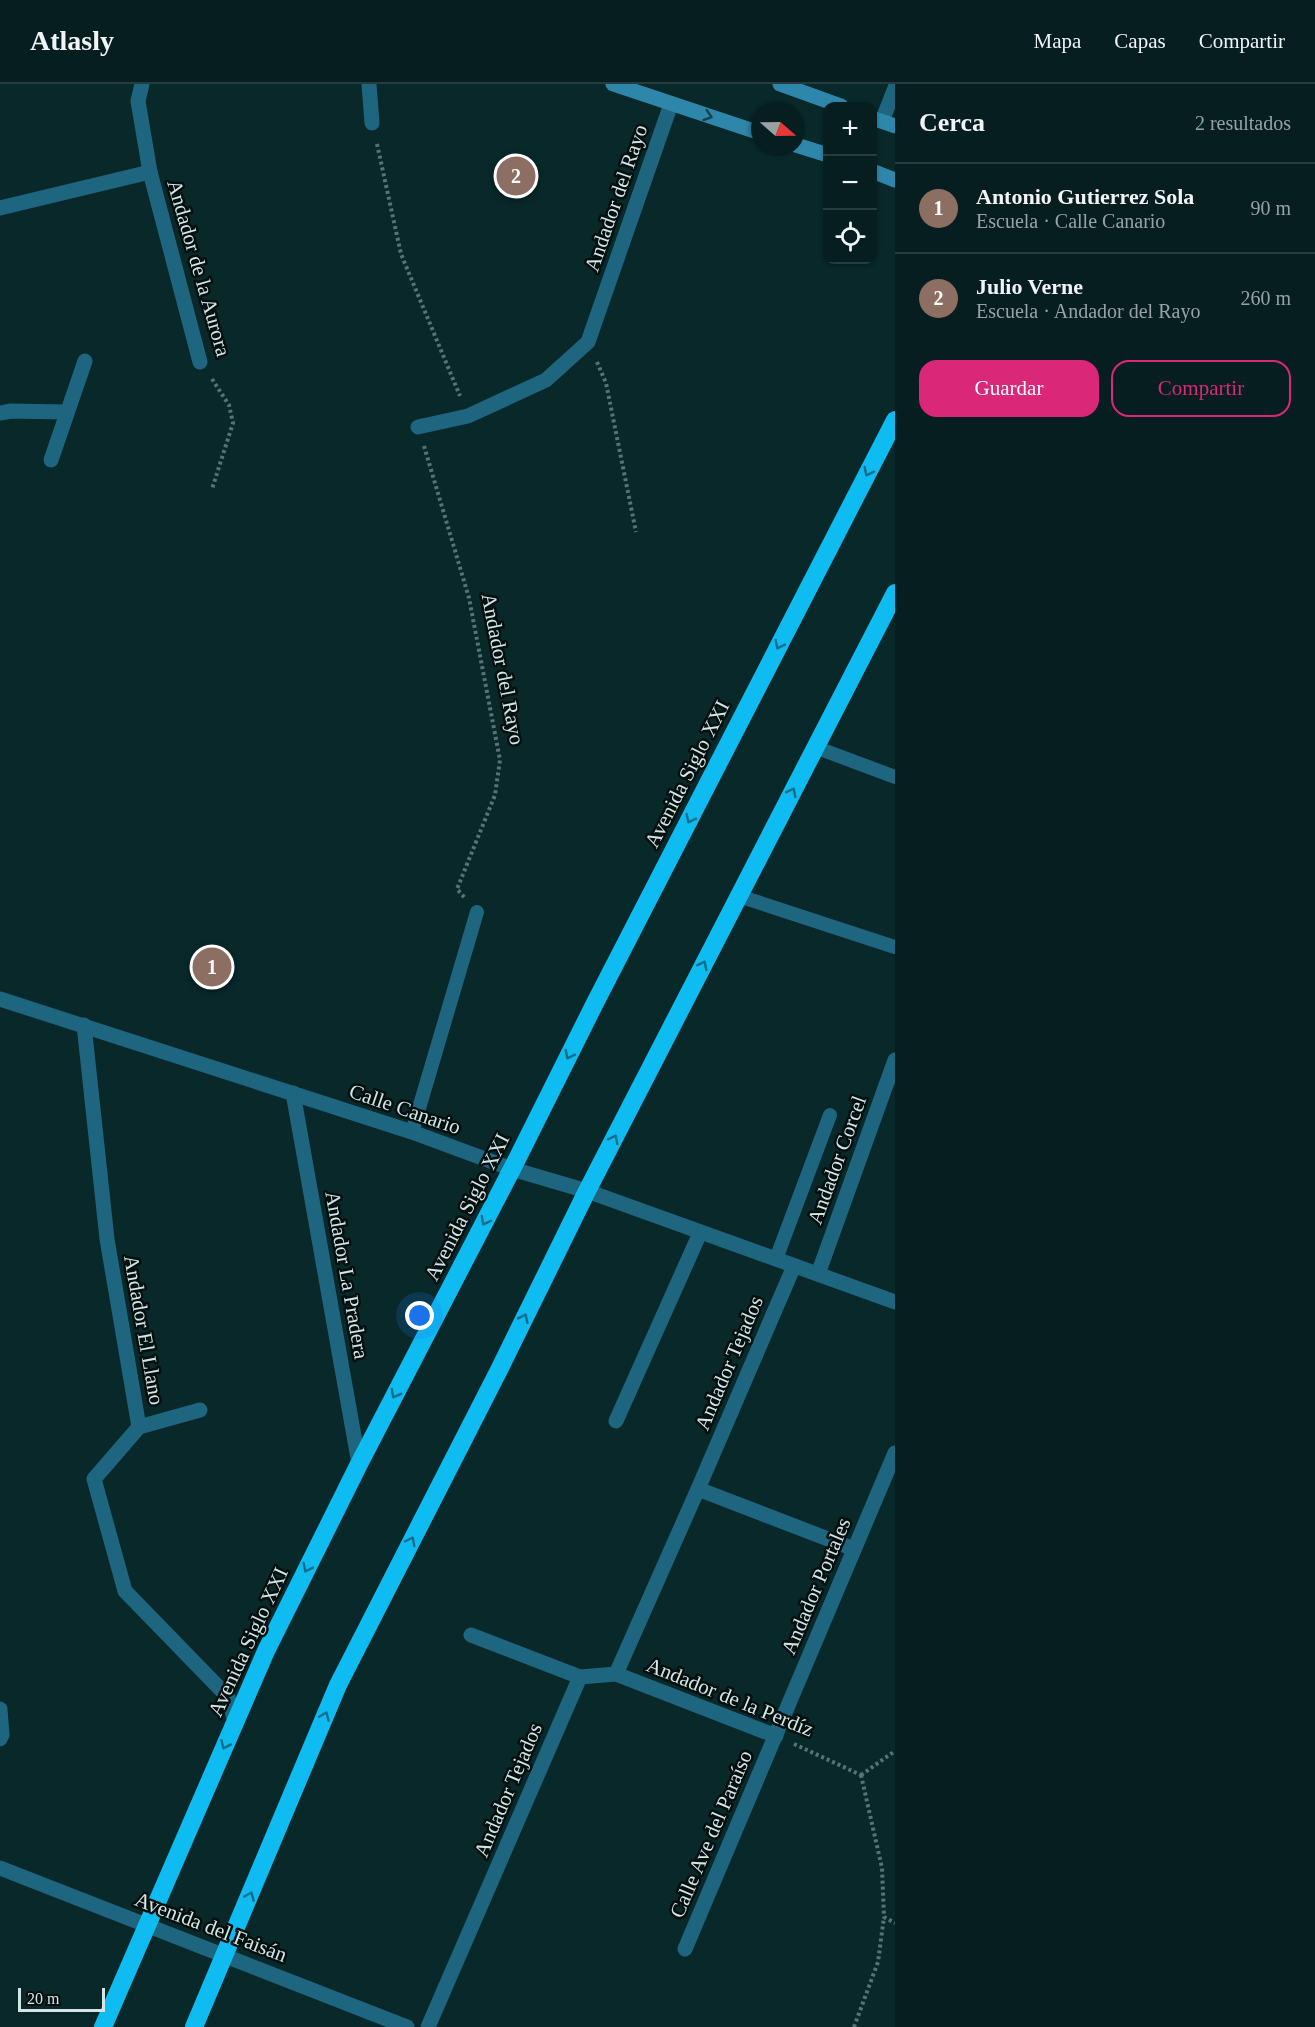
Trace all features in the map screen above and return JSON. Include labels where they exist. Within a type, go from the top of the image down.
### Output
[{"type":"highway","name":"Avenida Siglo XXI","points":[[103,2027],[266,1652],[358,1464],[512,1169],[895,420]]},
{"type":"highway","points":[[194,2027],[338,1685],[499,1370],[587,1191],[895,592]]},
{"type":"street","name":"Andador de la Aurora","points":[[142,84],[138,101],[150,172],[200,362]]},
{"type":"street","points":[[369,84],[372,123]]},
{"type":"street","points":[[613,84],[751,130]]},
{"type":"street","points":[[780,84],[830,102]]},
{"type":"street","points":[[883,122],[895,88]]},
{"type":"street","name":"Andador del Rayo","points":[[418,427],[468,416],[546,380],[588,342],[670,104]]},
{"type":"street","points":[[805,148],[823,153]]},
{"type":"street","points":[[0,208],[150,172]]},
{"type":"street","points":[[877,173],[895,180]]},
{"type":"street","points":[[51,460],[85,362]]},
{"type":"street","points":[[0,413],[11,411],[66,412]]},
{"type":"street","name":"Calle Canario","points":[[0,999],[84,1024],[412,1132],[512,1169],[587,1191],[895,1302]]},
{"type":"street","name":"Andador El Llano","points":[[84,1024],[107,1239],[139,1427]]},
{"type":"street","name":"Andador Corcel","points":[[818,1274],[895,1060]]},
{"type":"street","name":"Andador La Pradera","points":[[293,1093],[358,1464]]},
{"type":"street","points":[[616,1421],[700,1233]]},
{"type":"street","name":"Andador Tejados","points":[[616,1674],[794,1266]]},
{"type":"street","name":"Andador El Llano","points":[[200,1410],[139,1427],[94,1479],[125,1591],[228,1697],[235,1722]]},
{"type":"street","name":"Andador Portales","points":[[776,1736],[895,1453]]},
{"type":"street","points":[[698,1490],[854,1549]]},
{"type":"street","points":[[471,1635],[580,1677]]},
{"type":"street","name":"Andador de la Perdíz","points":[[580,1677],[616,1674],[776,1736]]},
{"type":"street","name":"Andador Tejados","points":[[428,2027],[580,1677]]},
{"type":"street","points":[[0,1709],[2,1735],[0,1739]]},
{"type":"street","name":"Calle Ave del Paraíso","points":[[685,1949],[776,1736]]},
{"type":"street","name":"Avenida del Faisán","points":[[0,1868],[407,2027]]},
{"type":"lane","points":[[815,747],[895,777]]},
{"type":"lane","points":[[739,896],[895,947]]},
{"type":"lane","points":[[412,1132],[477,912]]},
{"type":"lane","points":[[776,1259],[830,1114]]},
{"type":"path","points":[[372,123],[401,254],[468,416]]},
{"type":"path","points":[[588,342],[606,383],[636,532]]},
{"type":"path","name":"Andador de la Aurora","points":[[200,362],[229,405],[233,423],[212,489]]},
{"type":"path","name":"Andador del Rayo","points":[[418,427],[469,598],[500,760],[495,795],[457,889],[477,912]]},
{"type":"path","name":"Andador de la Perdíz","points":[[776,1736],[861,1775]]},
{"type":"path","points":[[854,2027],[878,1962],[884,1917],[882,1868],[861,1775],[895,1751]]},
{"type":"path","points":[[884,1917],[895,1923]]},
{"type":"place","name":"Julio Verne","points":[[516,176]]},
{"type":"place","name":"Antonio Gutierrez Sola","points":[[212,967]]}]
